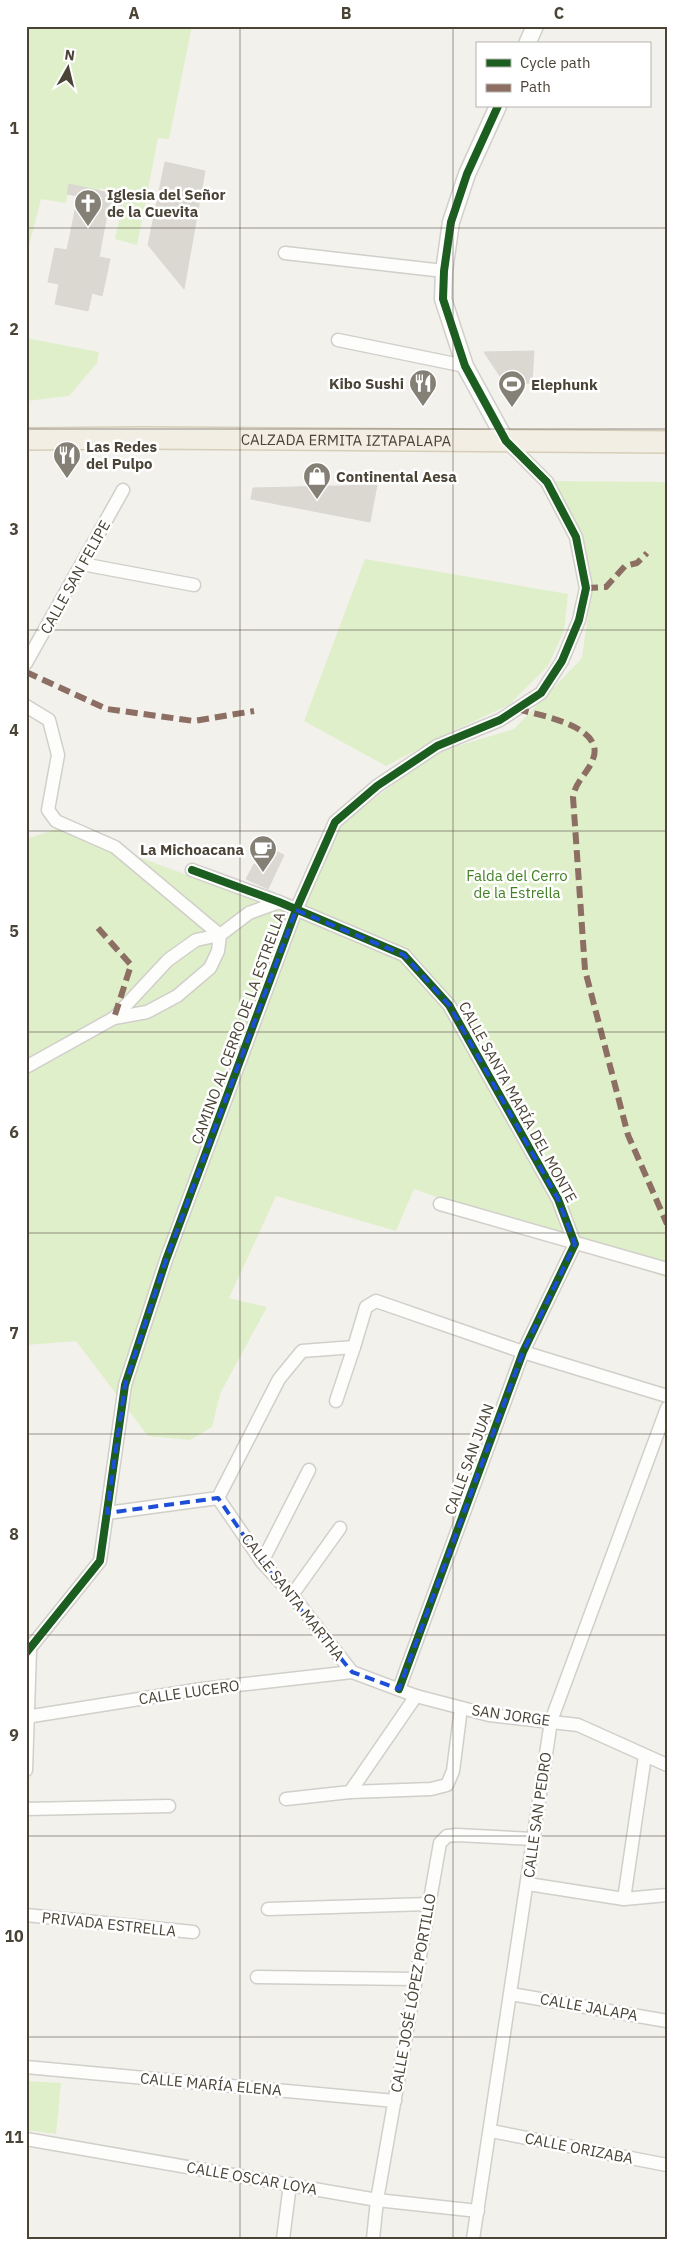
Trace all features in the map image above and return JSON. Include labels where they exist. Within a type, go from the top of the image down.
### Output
[{"type":"main road","name":"CALZADA ERMITA IZTAPALAPA","points":[[26,439],[154,438],[667,442]]},
{"type":"street","points":[[528,42],[534,26]]},
{"type":"street","points":[[497,108],[467,174],[451,222],[444,272],[443,299],[465,366],[506,441]]},
{"type":"street","points":[[285,253],[444,272]]},
{"type":"street","points":[[338,340],[465,366]]},
{"type":"street","name":"CAMINO AL CERRO DE LA ESTRELLA","points":[[28,1651],[100,1561],[125,1385],[166,1260],[296,910],[335,822],[377,786],[437,746],[500,720],[541,692],[562,661],[579,620],[586,588],[576,538],[548,482],[506,441]]},
{"type":"street","name":"CALLE SAN FELIPE","points":[[26,663],[123,490]]},
{"type":"street","points":[[82,564],[194,585]]},
{"type":"street","points":[[26,706],[48,720],[58,755],[48,810],[56,821],[115,846],[220,935]]},
{"type":"street","name":"CALLE SANTA MARÍA DEL MONTE","points":[[192,870],[279,902],[404,955],[449,1005],[558,1199],[575,1244]]},
{"type":"street","points":[[26,1067],[114,1018],[168,960],[196,940],[220,935],[249,913],[279,902]]},
{"type":"street","points":[[114,1018],[148,1012],[177,996],[210,968],[218,952],[220,935]]},
{"type":"street","points":[[440,1204],[667,1269]]},
{"type":"street","name":"CALLE SAN JUAN","points":[[399,1689],[523,1352],[575,1244]]},
{"type":"street","points":[[336,1401],[366,1307],[376,1301],[523,1352],[667,1396]]},
{"type":"street","points":[[107,1513],[218,1498],[279,1379],[302,1351],[354,1347]]},
{"type":"street","name":"CALLE SAN PEDRO","points":[[473,2239],[491,2130],[551,1721],[667,1408]]},
{"type":"street","points":[[262,1562],[309,1470]]},
{"type":"street","name":"CALLE SANTA MARTHA","points":[[218,1498],[262,1562],[292,1595],[352,1672]]},
{"type":"street","points":[[292,1595],[340,1528]]},
{"type":"street","points":[[26,1770],[28,1651]]},
{"type":"street","name":"SAN JORGE","points":[[352,1672],[416,1696],[489,1715],[578,1725],[645,1756],[667,1764]]},
{"type":"street","name":"CALLE LUCERO","points":[[27,1718],[202,1689],[352,1672]]},
{"type":"street","points":[[350,1792],[416,1696]]},
{"type":"street","points":[[286,1799],[350,1792],[431,1789],[447,1785],[453,1771],[461,1708]]},
{"type":"street","points":[[624,1899],[645,1756]]},
{"type":"street","points":[[26,1809],[169,1806]]},
{"type":"street","name":"CALLE JOSÉ LÓPEZ PORTILLO","points":[[373,2239],[377,2200],[440,1842],[447,1836],[534,1839]]},
{"type":"street","points":[[528,1884],[624,1899],[667,1895]]},
{"type":"street","points":[[268,1910],[428,1904]]},
{"type":"street","name":"PRIVADA ESTRELLA","points":[[26,1915],[193,1932]]},
{"type":"street","points":[[257,1977],[415,1980]]},
{"type":"street","name":"CALLE JALAPA","points":[[511,1994],[667,2021]]},
{"type":"street","name":"CALLE MARÍA ELENA","points":[[26,2067],[395,2101]]},
{"type":"street","name":"CALLE ORIZABA","points":[[491,2130],[667,2165]]},
{"type":"street","name":"CALLE OSCAR LOYA","points":[[26,2139],[377,2200],[478,2211]]},
{"type":"street","points":[[283,2239],[290,2184]]},
{"type":"highlighted area","points":[[296,910],[404,955],[449,1005],[558,1199],[575,1244],[523,1352],[399,1689],[352,1672],[262,1562],[218,1498],[107,1513],[125,1385],[166,1260]]},
{"type":"green space","points":[[26,26],[192,26],[169,139],[158,138],[137,245],[115,239],[125,194],[100,188],[98,198],[68,192],[66,203],[41,199],[26,257]]},
{"type":"green space","points":[[26,338],[99,352],[97,363],[69,396],[26,401]]},
{"type":"green space","name":"Falda del Cerro de la Estrella","points":[[546,481],[667,482],[667,1278],[414,1189],[396,1231],[276,1196],[229,1298],[267,1307],[220,1394],[212,1427],[190,1440],[148,1436],[76,1341],[26,1345],[26,839],[60,828],[298,916],[331,832],[434,753],[514,729],[582,658],[592,586]]},
{"type":"green space","points":[[365,559],[568,594],[564,631],[548,666],[509,705],[455,730],[386,766],[304,721]]},
{"type":"green space","points":[[26,2081],[61,2083],[56,2134],[26,2130]]},
{"type":"building","points":[[165,162],[205,171],[184,289],[148,245]]},
{"type":"building","name":"Iglesia del Señor de la Cuevita","points":[[69,184],[123,196],[121,206],[109,204],[99,257],[110,259],[102,296],[92,293],[88,311],[55,304],[59,284],[48,282],[55,248],[67,250],[78,196],[67,194]]},
{"type":"building","points":[[534,351],[532,383],[505,384],[484,352]]},
{"type":"building","points":[[377,485],[370,522],[251,499],[253,488]]},
{"type":"building","name":"La Michoacana","points":[[263,845],[284,855],[268,889],[246,879],[254,864],[259,867],[265,855],[260,853]]},
{"type":"marked path","points":[[586,588],[606,587],[625,566],[637,563],[647,553]]},
{"type":"marked path","points":[[26,672],[107,709],[194,721],[254,711]]},
{"type":"marked path","points":[[517,709],[554,719],[580,730],[590,738],[594,748],[593,759],[576,787],[573,797],[585,970],[628,1135],[667,1224]]},
{"type":"marked path","points":[[98,928],[131,965],[114,1018]]},
{"type":"cycle path","points":[[26,1653],[100,1561],[125,1385],[166,1260],[296,910],[335,822],[377,786],[437,746],[500,720],[541,693],[562,661],[579,620],[586,588],[576,537],[547,482],[506,441],[465,366],[443,299],[444,271],[451,222],[467,174],[497,108]]},
{"type":"cycle path","points":[[192,870],[279,902],[404,955],[449,1005],[558,1199],[575,1244],[523,1352],[399,1689]]},
{"type":"place","name":"Iglesia del Señor de la Cuevita","points":[[88,227]]},
{"type":"place","name":"Kibo Sushi","points":[[423,407]]},
{"type":"place","name":"Elephunk","points":[[512,408]]},
{"type":"place","name":"Las Redes del Pulpo","points":[[67,479]]},
{"type":"place","name":"Continental Aesa","points":[[317,500]]},
{"type":"place","name":"La Michoacana","points":[[263,873]]}]
